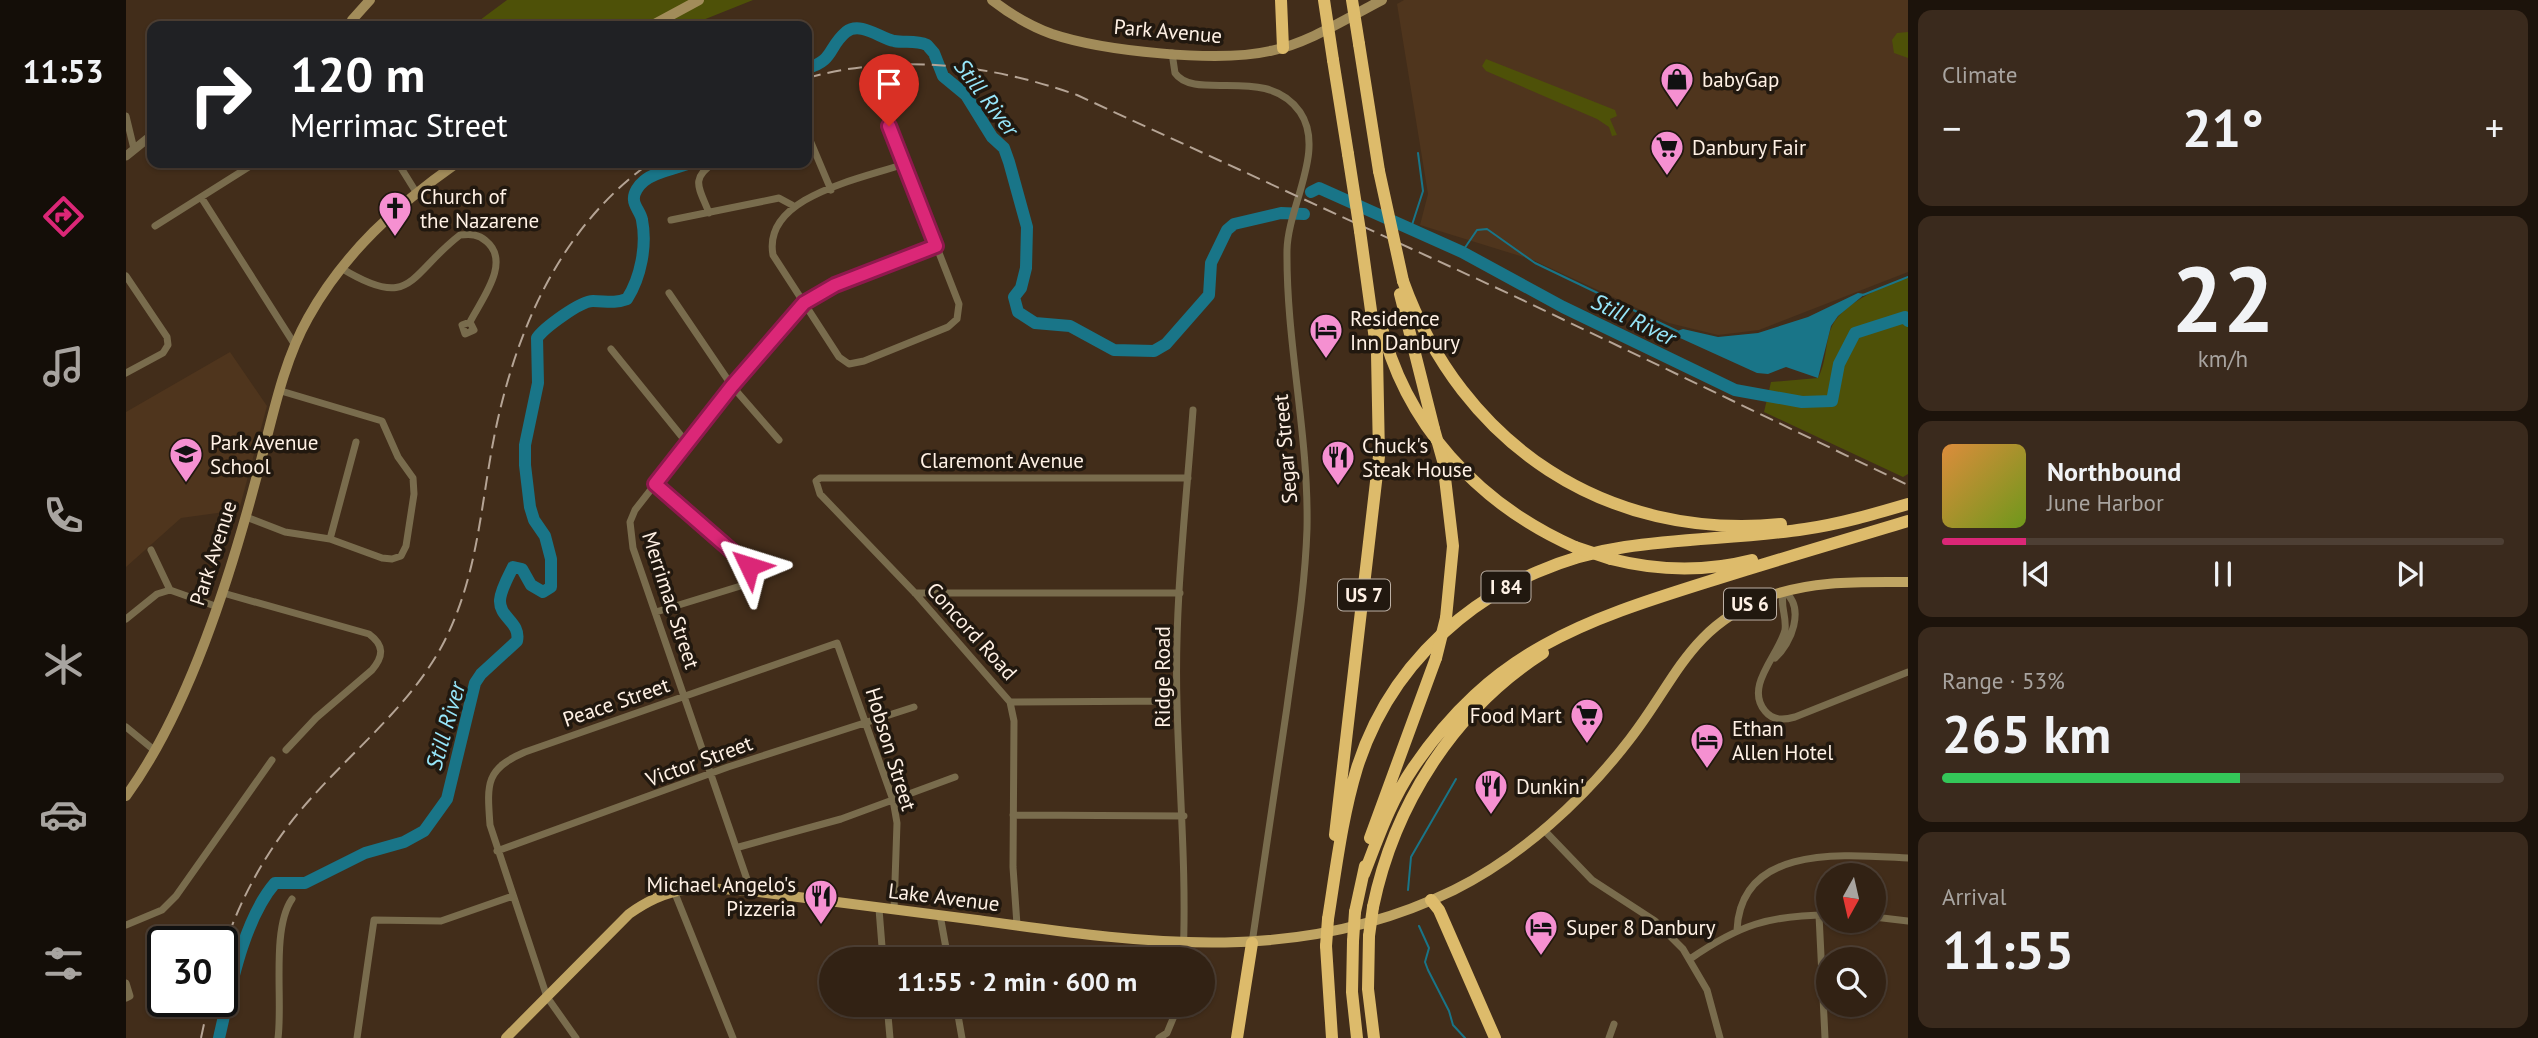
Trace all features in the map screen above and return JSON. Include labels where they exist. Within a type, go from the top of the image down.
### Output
[{"type":"highway","points":[[1281,0],[1283,48]]},
{"type":"highway","points":[[1324,0],[1360,231],[1393,363],[1413,406],[1468,476],[1506,509],[1575,547],[1611,559],[1659,568],[1710,568],[1908,521]]},
{"type":"highway","points":[[1352,0],[1379,171],[1400,280],[1443,461],[1452,533],[1452,572],[1446,618],[1436,658],[1368,842],[1355,912],[1353,941],[1352,992],[1357,1038]]},
{"type":"highway","name":"US 7","points":[[1328,919],[1336,815],[1378,482],[1379,379],[1368,271]]},
{"type":"highway","points":[[1400,280],[1439,358],[1477,410],[1524,454],[1580,489],[1638,512],[1705,525],[1800,522],[1885,507],[1908,497]]},
{"type":"highway","name":"I 84","points":[[1333,1038],[1326,946],[1328,919],[1350,792],[1377,720],[1420,656],[1478,604],[1523,577],[1597,552],[1802,530],[1885,507],[1908,504]]},
{"type":"highway","points":[[1364,874],[1394,802],[1412,770],[1472,699],[1510,666],[1556,636],[1614,611],[1908,521]]},
{"type":"highway","points":[[1374,1038],[1368,989],[1368,936],[1373,907],[1387,850],[1406,807],[1439,753],[1480,705],[1515,673],[1560,642],[1614,615],[1674,592]]},
{"type":"highway","points":[[1431,900],[1433,913],[1488,1038]]},
{"type":"highway","points":[[1431,900],[1439,910],[1495,1038]]},
{"type":"highway","points":[[1237,1038],[1252,943]]},
{"type":"highway","points":[[1244,1038],[1255,958],[1252,943]]},
{"type":"main road","points":[[354,21],[370,0]]},
{"type":"main road","points":[[660,21],[699,0]]},
{"type":"main road","name":"Park Avenue","points":[[992,0],[1018,18],[1058,35],[1172,53],[1240,55],[1283,48],[1382,0]]},
{"type":"main road","name":"Park Avenue","points":[[126,796],[154,750],[218,607],[295,345],[307,319],[341,268],[391,212],[450,168]]},
{"type":"main road","name":"US 6","points":[[1431,900],[1475,878],[1543,829],[1585,790],[1623,749],[1678,664],[1698,642],[1737,611],[1784,591],[1831,583],[1908,582]]},
{"type":"main road","name":"Lake Avenue","points":[[506,1038],[629,914],[650,899],[674,890],[698,887],[751,891],[1109,938],[1183,943],[1252,943],[1346,929],[1431,900]]},
{"type":"street","name":"Segar Street","points":[[1172,53],[1175,73],[1185,82],[1266,88],[1284,96],[1300,112],[1308,132],[1309,153],[1289,225],[1288,285],[1306,469],[1306,554],[1252,943]]},
{"type":"street","points":[[882,107],[959,304],[957,318],[948,327],[864,361],[849,364],[839,357],[804,303],[773,254],[770,240],[776,225],[792,205],[904,164]]},
{"type":"street","points":[[126,116],[134,149]]},
{"type":"street","points":[[126,156],[147,139]]},
{"type":"street","points":[[812,145],[831,190]]},
{"type":"street","points":[[155,226],[247,168]]},
{"type":"street","points":[[401,168],[416,192]]},
{"type":"street","points":[[707,168],[698,178],[709,214]]},
{"type":"street","points":[[201,197],[295,345]]},
{"type":"street","points":[[671,220],[779,198],[792,205]]},
{"type":"street","points":[[341,268],[369,285],[391,288],[416,278],[460,235],[481,237],[496,254],[497,265],[470,321]]},
{"type":"street","name":"Merrimac Street","points":[[751,891],[714,774],[684,696],[629,535],[629,522],[635,510],[732,386],[804,303],[835,285],[936,246]]},
{"type":"street","points":[[126,276],[167,337],[168,345],[163,353],[126,373]]},
{"type":"street","points":[[669,293],[732,386],[779,440]]},
{"type":"street","points":[[611,349],[687,443]]},
{"type":"street","points":[[246,517],[285,532],[330,539],[382,558],[401,556],[406,546],[414,494],[413,478],[398,457],[382,421],[281,391]]},
{"type":"street","name":"Ridge Road","points":[[1183,947],[1184,816],[1177,701],[1180,593],[1193,410]]},
{"type":"street","points":[[330,539],[356,442]]},
{"type":"street","name":"Claremont Avenue","points":[[816,481],[820,478],[1188,478]]},
{"type":"street","name":"Concord Road","points":[[816,481],[820,494],[915,593],[1010,702],[1014,721],[1013,815],[1017,926]]},
{"type":"street","points":[[655,484],[749,566],[754,575],[747,584],[656,612]]},
{"type":"street","points":[[151,550],[170,590]]},
{"type":"street","points":[[126,619],[157,594],[170,590],[218,607]]},
{"type":"street","points":[[1784,591],[1785,628],[1772,662],[1759,683],[1758,699],[1769,715],[1784,719],[1908,672]]},
{"type":"street","points":[[223,593],[369,634],[378,641],[382,650],[379,661],[372,670],[316,718],[286,750]]},
{"type":"street","points":[[915,593],[1180,593]]},
{"type":"street","name":"Peace Street","points":[[497,851],[490,825],[488,796],[491,775],[503,762],[837,643]]},
{"type":"street","name":"Hobson Street","points":[[837,643],[893,800],[897,823],[894,910]]},
{"type":"street","points":[[1010,702],[1177,701]]},
{"type":"street","name":"Victor Street","points":[[497,851],[914,707]]},
{"type":"street","points":[[126,727],[154,750]]},
{"type":"street","points":[[126,925],[162,910],[176,895],[272,760]]},
{"type":"street","points":[[739,847],[841,819],[955,777]]},
{"type":"street","points":[[1013,815],[1184,816]]},
{"type":"street","points":[[1543,829],[1592,880],[1655,922],[1690,959],[1707,990],[1720,1038]]},
{"type":"street","points":[[497,851],[548,997],[576,1038]]},
{"type":"street","points":[[1737,930],[1740,909],[1750,889],[1774,867],[1798,860],[1834,857],[1908,858]]},
{"type":"street","points":[[674,890],[733,1038]]},
{"type":"street","points":[[358,1038],[373,920],[441,921],[513,897]]},
{"type":"street","points":[[278,1038],[284,914],[292,899]]},
{"type":"street","points":[[879,909],[882,947]]},
{"type":"street","points":[[940,915],[946,947]]},
{"type":"street","points":[[1690,959],[1737,930],[1778,917],[1816,915]]},
{"type":"street","points":[[1886,918],[1908,920]]},
{"type":"street","points":[[1820,933],[1825,1038]]},
{"type":"street","points":[[126,983],[128,997]]},
{"type":"street","points":[[888,1017],[890,1038]]},
{"type":"street","points":[[958,1017],[962,1038]]},
{"type":"street","points":[[1159,1038],[1167,1033],[1174,1017]]},
{"type":"street","points":[[1608,1038],[1614,1024]]},
{"type":"shaded area","points":[[507,0],[753,0],[700,21],[479,21]]},
{"type":"shaded area","name":"Danbury Fair","points":[[1404,0],[1908,0],[1908,272],[1759,330],[1718,335],[1669,323],[1533,260],[1420,225],[1428,194],[1397,4]]},
{"type":"shaded area","points":[[1908,32],[1908,58],[1894,53],[1892,40],[1897,33]]},
{"type":"shaded area","points":[[1486,59],[1615,110],[1617,116],[1610,119],[1617,135],[1612,136],[1609,127],[1597,119],[1486,71],[1482,66]]},
{"type":"shaded area","points":[[1908,277],[1908,474],[1903,477],[1764,412],[1771,382],[1818,378],[1823,367],[1830,331],[1842,312],[1863,297]]},
{"type":"shaded area","name":"Park Avenue School","points":[[230,352],[267,406],[239,510],[181,518],[126,567],[126,412]]},
{"type":"water","points":[[1858,293],[1865,294],[1838,316],[1831,326],[1818,378],[1786,367],[1768,374],[1757,373],[1680,338],[1677,331],[1683,329],[1718,337],[1758,333],[1808,317]]},
{"type":"waterway","name":"Still River","points":[[812,66],[822,62],[846,32],[857,28],[894,41],[927,45],[934,53],[943,76],[966,95],[992,137],[1004,148],[1009,162],[1027,227],[1026,268],[1021,288],[1014,297],[1018,312],[1035,323],[1070,326],[1114,350],[1154,351],[1166,344],[1209,295],[1211,263],[1227,230],[1234,224],[1281,213],[1304,214]]},
{"type":"waterway","points":[[1411,228],[1423,191],[1418,153]]},
{"type":"waterway","name":"Still River","points":[[219,1038],[246,936],[254,916],[275,883],[305,883],[365,853],[404,842],[424,831],[447,799],[475,683],[481,674],[517,641],[516,629],[501,606],[503,587],[513,567],[522,569],[531,585],[543,592],[551,587],[551,559],[545,536],[534,520],[530,507],[525,465],[525,445],[538,383],[537,338],[554,322],[580,305],[593,301],[614,302],[627,299],[636,281],[643,250],[643,230],[634,202],[635,192],[649,178],[673,168]]},
{"type":"waterway","name":"Still River","points":[[1311,192],[1319,188],[1462,252],[1563,307],[1735,390],[1802,402],[1832,401],[1839,364],[1855,333],[1905,317],[1908,321]]},
{"type":"waterway","points":[[1462,252],[1477,230],[1487,229],[1535,263],[1677,331]]},
{"type":"waterway","points":[[1863,295],[1908,277]]},
{"type":"waterway","points":[[1408,890],[1411,857],[1456,779]]},
{"type":"waterway","points":[[1419,926],[1429,948],[1425,962],[1428,970],[1449,1011],[1453,1025],[1465,1038]]},
{"type":"railway","points":[[812,77],[875,66],[943,66],[1010,76],[1077,95],[1512,295],[1908,485]]},
{"type":"railway","points":[[232,926],[259,870],[285,830],[314,795],[401,704],[444,642],[470,571],[501,407],[526,327],[564,253],[589,220],[617,190],[644,168]]},
{"type":"railway","points":[[201,1038],[206,1017]]},
{"type":"place","name":"babyGap","points":[[1677,109]]},
{"type":"place","name":"Danbury Fair","points":[[1667,177]]},
{"type":"place","name":"Church of the Nazarene","points":[[395,238]]},
{"type":"place","name":"Residence Inn Danbury","points":[[1326,360]]},
{"type":"place","name":"Park Avenue School","points":[[186,484]]},
{"type":"place","name":"Chuck's Steak House","points":[[1338,487]]},
{"type":"place","name":"Food Mart","points":[[1587,745]]},
{"type":"place","name":"Ethan Allen Hotel","points":[[1707,770]]},
{"type":"place","name":"Dunkin'","points":[[1491,816]]},
{"type":"place","name":"Michael Angelo's Pizzeria","points":[[821,926]]},
{"type":"place","name":"Super 8 Danbury","points":[[1541,957]]},
{"type":"route","points":[[749,566],[655,484],[732,386],[804,303],[835,285],[936,246],[889,126]]}]
